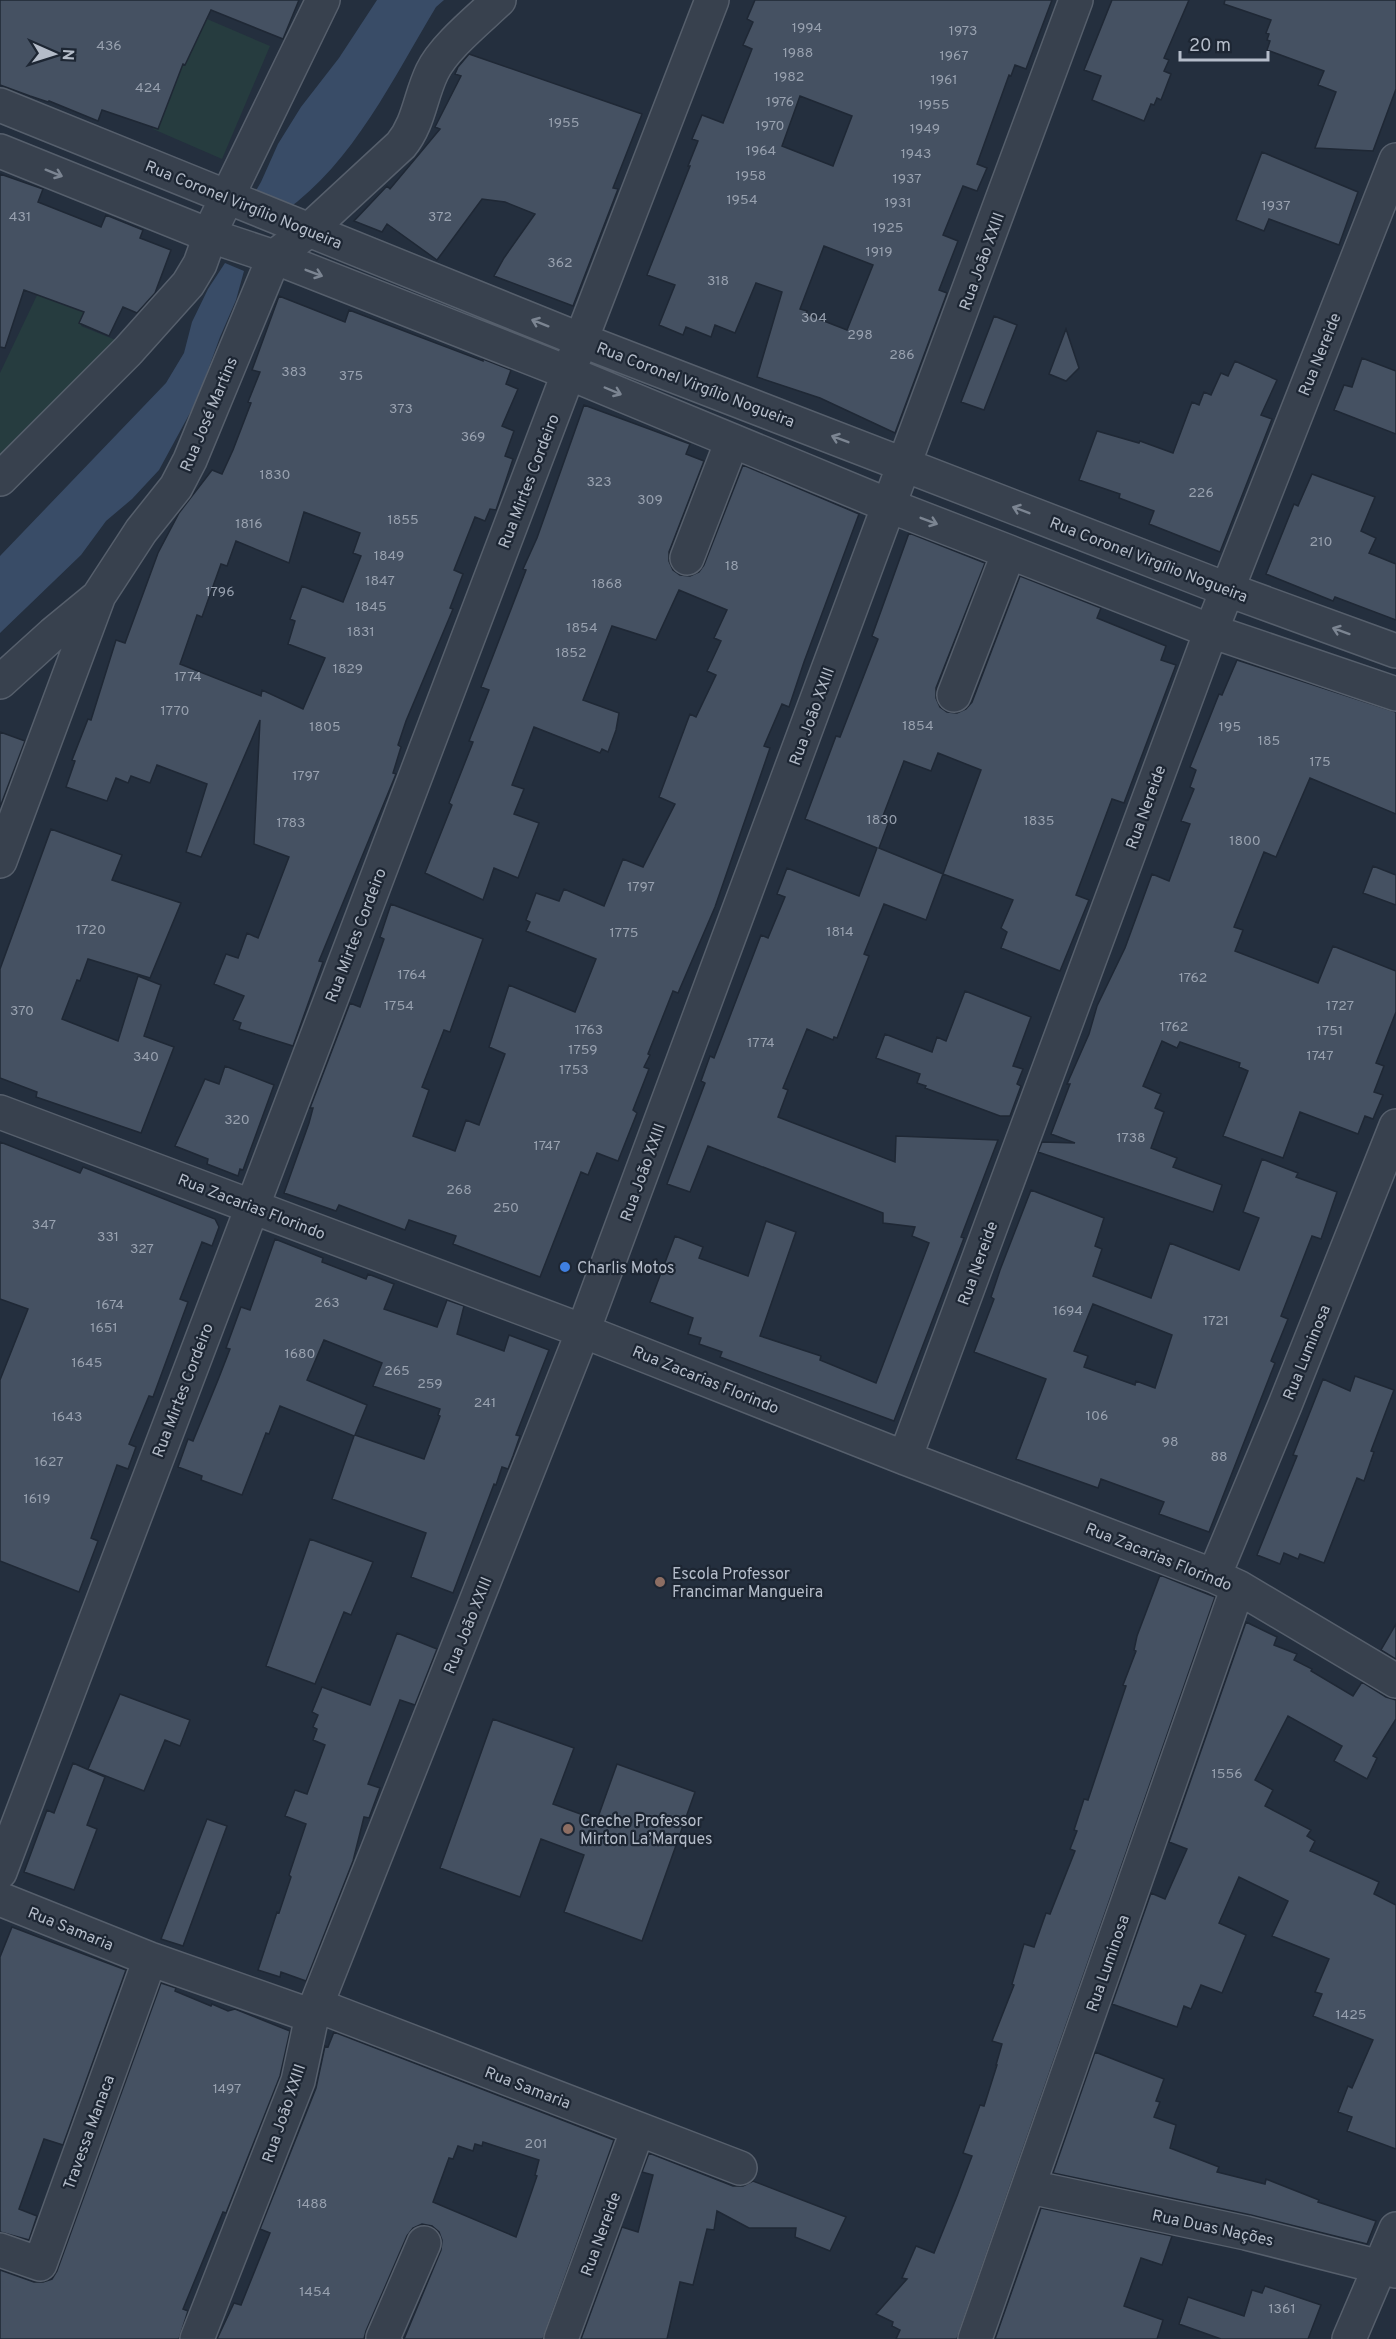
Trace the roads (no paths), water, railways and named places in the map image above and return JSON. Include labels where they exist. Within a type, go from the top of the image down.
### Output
[{"type":"street","points":[[0,479],[128,351],[188,284],[200,264],[215,222],[323,0]]},
{"type":"street","name":"Rua José Martins","points":[[0,861],[98,597],[141,531],[176,487],[190,460],[274,257],[309,230],[401,145],[417,118],[432,72],[440,57],[499,0]]},
{"type":"street","name":"Rua Mirtes Cordeiro","points":[[0,1872],[712,0]]},
{"type":"street","name":"Rua João XXIII","points":[[197,2339],[298,2081],[314,2011],[583,1331],[906,465],[1076,0]]},
{"type":"street","name":"Rua Coronel Virgílio Nogueira","points":[[0,105],[581,340],[1226,589],[1396,651]]},
{"type":"street","points":[[0,151],[211,236],[274,257],[569,373],[890,506],[1210,631],[1396,694]]},
{"type":"street","name":"Rua Nereide","points":[[905,1458],[1210,631],[1396,160]]},
{"type":"street","points":[[687,558],[732,441]]},
{"type":"street","points":[[954,695],[1009,552]]},
{"type":"street","name":"Rua José Martins","points":[[0,682],[98,597]]},
{"type":"street","name":"Rua Zacarias Florindo","points":[[0,1112],[583,1331],[1226,1582],[1396,1681]]},
{"type":"street","name":"Rua Luminosa","points":[[975,2339],[1030,2187],[1285,1405],[1396,1126]]},
{"type":"street","name":"Rua Samaria","points":[[0,1899],[150,1959],[314,2011],[740,2168]]},
{"type":"street","name":"Travessa Manaca","points":[[0,2250],[40,2264],[150,1959]]},
{"type":"street","name":"Rua Nereide","points":[[561,2339],[638,2129]]},
{"type":"street","name":"Rua Duas Nações","points":[[1030,2187],[1246,2233],[1388,2269]]},
{"type":"street","points":[[1349,2339],[1388,2269],[1396,2229]]},
{"type":"street","points":[[385,2339],[383,2338],[424,2243]]},
{"type":"water","points":[[377,0],[444,0],[436,7],[388,90],[352,144],[310,191],[285,211],[251,199],[278,144],[301,107],[339,58]]},
{"type":"water","points":[[225,263],[244,271],[236,300],[197,400],[159,470],[132,499],[106,521],[81,555],[0,633],[0,556],[166,383],[184,353],[192,322],[208,289]]},
{"type":"place","name":"Charlis Motos","points":[[565,1267]]},
{"type":"place","name":"Escola Professor Francimar Mangueira","points":[[660,1582]]},
{"type":"place","name":"Creche Professor Mirton La’Marques","points":[[568,1829]]}]
